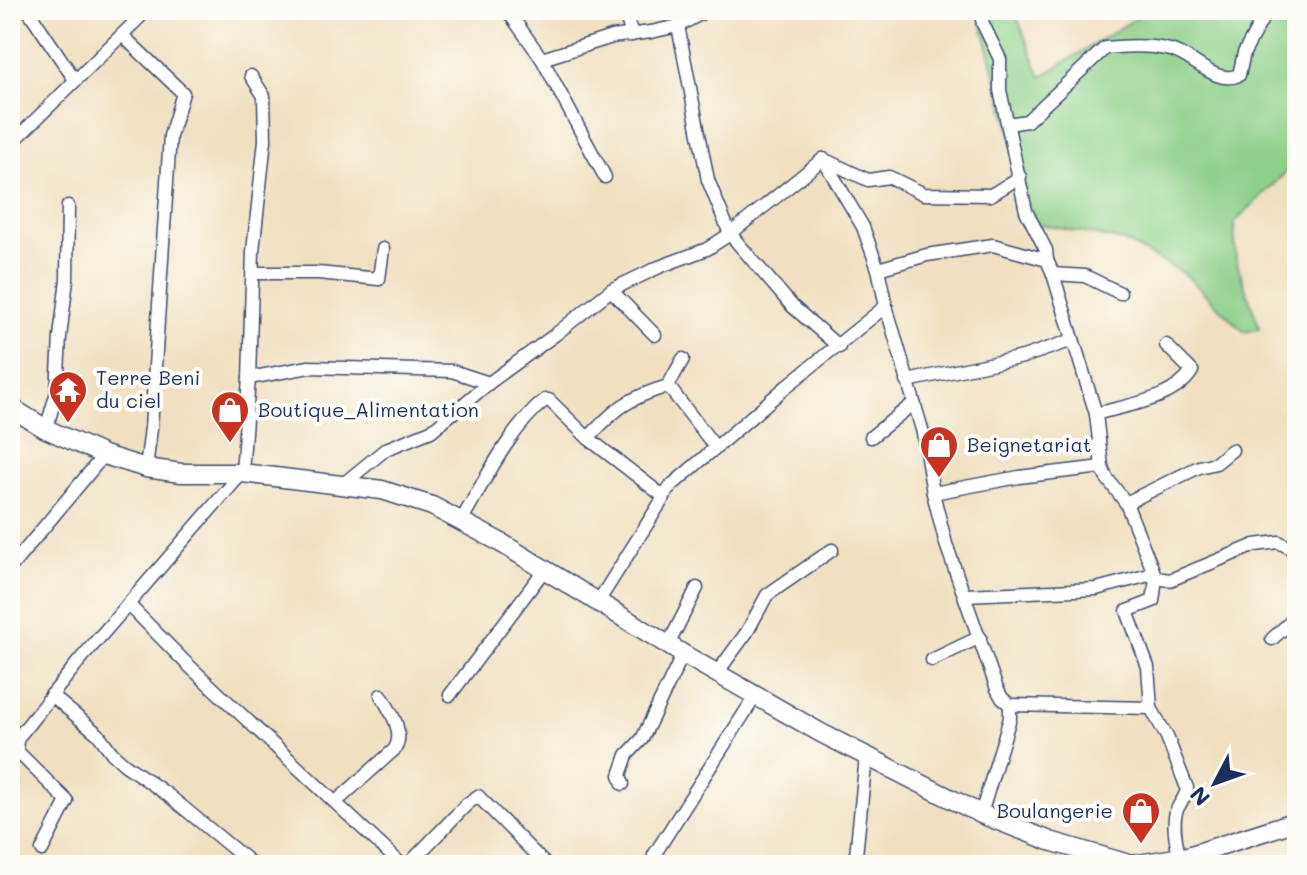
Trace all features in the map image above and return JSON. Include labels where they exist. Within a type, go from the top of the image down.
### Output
[{"type":"street","points":[[28,10],[75,80]]},
{"type":"street","points":[[10,145],[147,10]]},
{"type":"street","points":[[507,10],[542,59],[605,177]]},
{"type":"street","points":[[624,10],[632,35]]},
{"type":"street","points":[[542,59],[612,37],[678,26],[708,10]]},
{"type":"street","points":[[980,10],[983,24],[1000,59],[1000,90],[1026,211],[1053,274],[1096,414],[1102,467],[1126,503],[1154,576],[1153,601],[1127,611],[1148,667],[1151,708],[1167,737],[1175,764],[1187,788],[1176,812],[1175,826],[1186,860]]},
{"type":"street","points":[[1008,124],[1027,121],[1105,48],[1170,50],[1194,60],[1220,77],[1229,79],[1239,75],[1244,53],[1267,10]]},
{"type":"street","points":[[678,26],[708,180],[730,234],[792,306],[839,347]]},
{"type":"street","points":[[122,35],[183,93],[170,136],[146,468]]},
{"type":"street","points":[[42,850],[67,801],[18,752],[16,743],[51,695],[242,473],[253,251],[265,140],[264,96],[251,76]]},
{"type":"street","points":[[823,159],[868,180],[889,177],[924,194],[991,195],[1020,177]]},
{"type":"street","points":[[342,485],[386,449],[431,431],[611,290],[707,249],[823,159]]},
{"type":"street","points":[[823,159],[863,227],[878,269],[930,463],[933,493],[946,544],[997,689],[1010,705],[1010,718],[981,814]]},
{"type":"street","points":[[46,429],[57,392],[67,279],[68,206]]},
{"type":"street","points":[[878,269],[927,255],[993,245],[1045,251]]},
{"type":"street","points":[[253,273],[318,273],[379,279],[383,249]]},
{"type":"street","points":[[1053,274],[1085,276],[1120,293]]},
{"type":"street","points":[[611,290],[655,335]]},
{"type":"street","points":[[598,602],[671,486],[886,306]]},
{"type":"street","points":[[907,381],[1023,357],[1073,340]]},
{"type":"street","points":[[1096,414],[1176,388],[1187,379],[1192,371],[1166,345]]},
{"type":"street","points":[[588,438],[616,410],[636,396],[668,386],[683,359]]},
{"type":"street","points":[[249,378],[309,367],[452,371],[489,383]]},
{"type":"street","points":[[668,386],[716,448]]},
{"type":"street","points":[[461,521],[528,416],[542,402],[549,400],[588,438],[663,496]]},
{"type":"street","points":[[871,437],[914,403]]},
{"type":"street","points":[[10,407],[46,429],[104,455],[146,468],[181,473],[242,473],[382,490],[432,506],[545,569],[675,650],[866,757],[981,814],[1050,841],[1132,865],[1186,860],[1297,821]]},
{"type":"street","points":[[1126,503],[1199,467],[1216,463],[1232,450]]},
{"type":"street","points":[[10,568],[104,455]]},
{"type":"street","points":[[933,493],[1019,477],[1102,467]]},
{"type":"street","points":[[965,595],[1096,589],[1154,576],[1170,580],[1255,545],[1279,542],[1297,552]]},
{"type":"street","points":[[717,673],[747,632],[767,595],[832,550]]},
{"type":"street","points":[[450,695],[545,569]]},
{"type":"street","points":[[623,784],[620,775],[627,755],[642,739],[697,588]]},
{"type":"street","points":[[128,604],[185,662],[405,865],[478,796],[546,865]]},
{"type":"street","points":[[1272,639],[1297,616]]},
{"type":"street","points":[[932,660],[980,637]]},
{"type":"street","points":[[51,695],[98,734],[124,764],[168,795],[253,865]]},
{"type":"street","points":[[337,801],[395,749],[399,741],[392,716],[381,695]]},
{"type":"street","points":[[653,865],[654,855],[756,695]]},
{"type":"street","points":[[1010,705],[1151,708]]},
{"type":"street","points":[[855,865],[866,757]]},
{"type":"green space","points":[[978,10],[1014,10],[1041,77],[1149,10],[1275,10],[1288,20],[1297,21],[1297,161],[1234,223],[1236,261],[1260,329],[1244,332],[1185,274],[1124,241],[1029,222],[1009,125]]},
{"type":"place","name":"Terre Beni du ciel","points":[[68,424]]},
{"type":"place","name":"Boutique_Alimentation","points":[[230,444]]},
{"type":"place","name":"Beignetariat","points":[[939,479]]},
{"type":"place","name":"Boulangerie","points":[[1141,845]]}]
